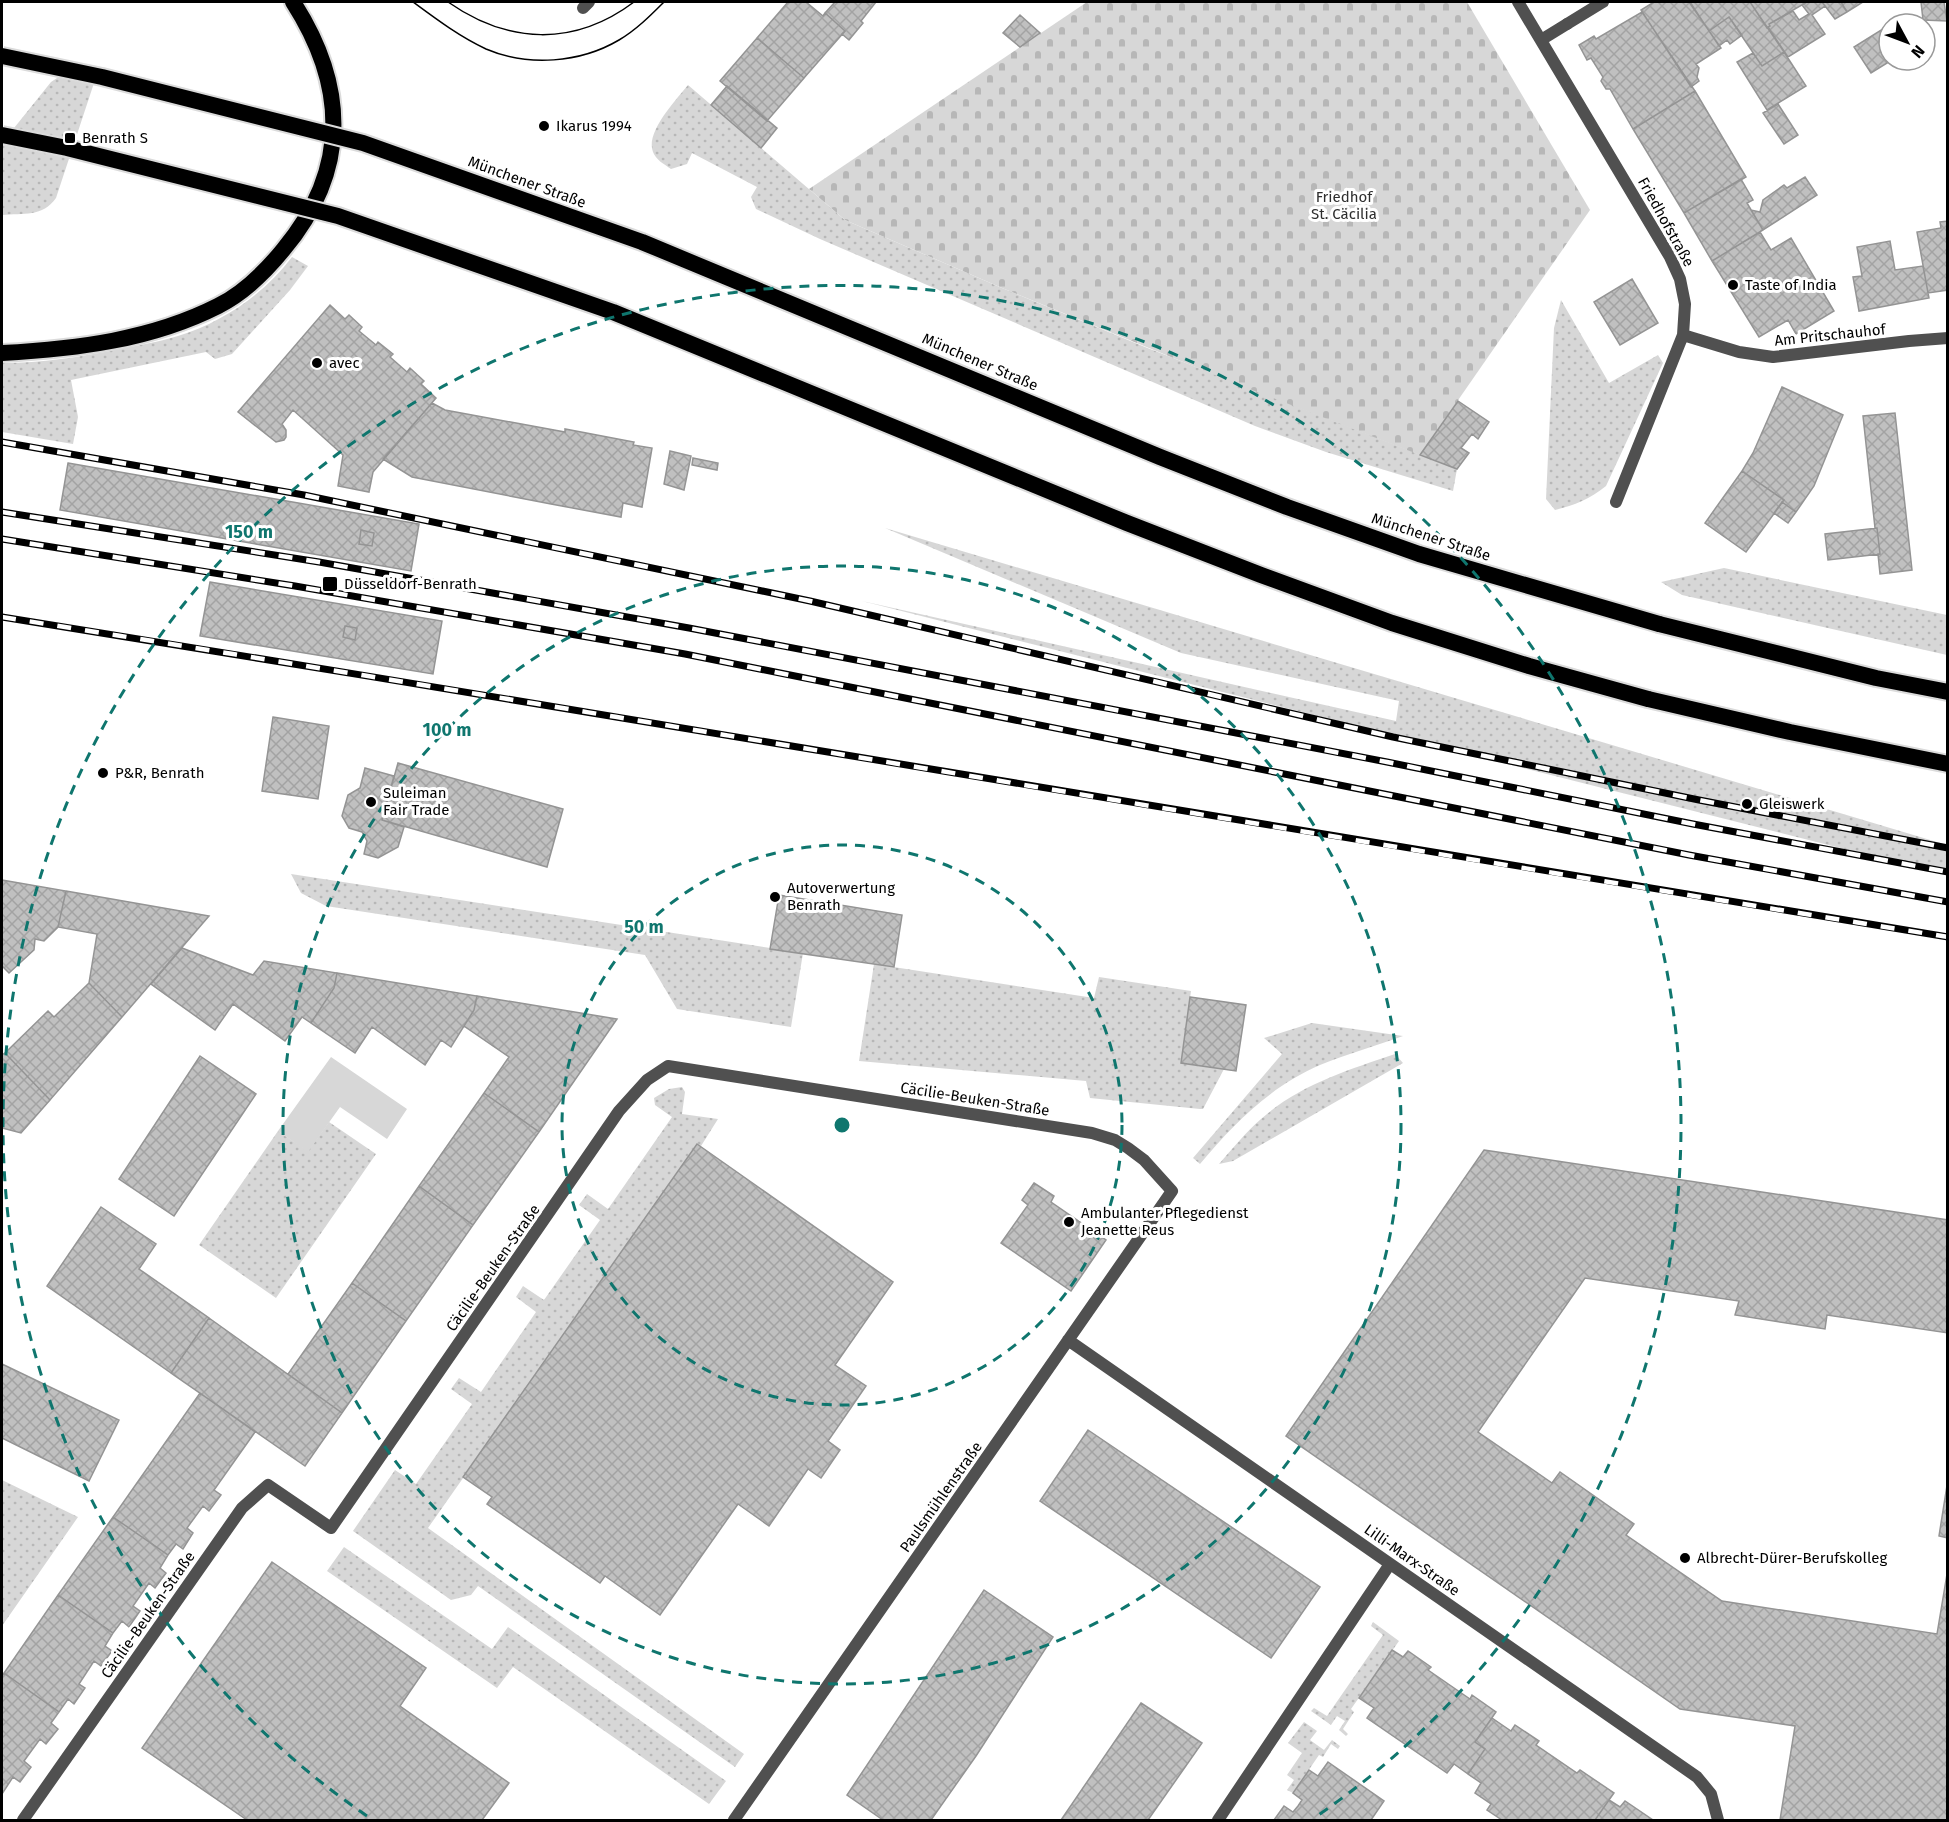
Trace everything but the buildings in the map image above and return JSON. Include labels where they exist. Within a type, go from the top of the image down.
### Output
[{"type":"highway","points":[[2,353],[50,351],[125,339],[179,324],[221,305],[249,286],[284,249],[312,208],[328,171],[333,144],[329,83],[319,49],[305,21],[292,2]]},
{"type":"highway","name":"Münchener Straße","points":[[2,56],[102,77],[363,143],[642,242],[1149,452],[1287,507],[1419,554],[1659,624],[1876,678],[1947,692]]},
{"type":"highway","points":[[2,135],[67,148],[338,216],[613,312],[1127,523],[1392,623],[1529,666],[1648,699],[1790,732],[1947,764]]},
{"type":"street","name":"Friedhofstraße","points":[[1518,2],[1670,257],[1680,279],[1685,304],[1683,335],[1616,501]]},
{"type":"street","points":[[1541,40],[1603,2]]},
{"type":"street","name":"Am Pritschauhof","points":[[1683,335],[1739,352],[1773,357],[1947,338]]},
{"type":"street","name":"Cäcilie-Beuken-Straße","points":[[23,1821],[242,1508],[268,1485],[331,1528],[618,1111],[647,1080],[668,1066],[1092,1133],[1115,1140],[1128,1148],[1173,1191]]},
{"type":"street","name":"Paulsmühlenstraße","points":[[734,1821],[1173,1191]]},
{"type":"street","name":"Lilli-Marx-Straße","points":[[1068,1340],[1697,1777],[1711,1794],[1718,1821]]},
{"type":"street","points":[[1218,1821],[1390,1564]]},
{"type":"green space","name":"Friedhof St. Cäcilia","points":[[1087,2],[1467,2],[1590,210],[1420,455],[1242,386],[1002,288],[845,220],[809,189]]},
{"type":"green space","points":[[72,68],[94,83],[56,198],[39,211],[2,215],[2,143],[51,82]]},
{"type":"green space","points":[[688,85],[845,220],[1145,347],[1457,469],[1453,491],[1326,452],[1255,426],[820,239],[756,209],[751,197],[757,187],[692,153],[687,164],[671,169],[654,155],[652,144],[663,116]]},
{"type":"green space","points":[[292,257],[308,266],[290,290],[232,354],[215,359],[206,352],[71,380],[78,417],[73,444],[2,432],[2,363],[46,361],[90,355],[164,340],[195,330],[226,315],[255,295]]},
{"type":"green space","points":[[1561,300],[1609,383],[1658,355],[1663,363],[1606,486],[1582,501],[1555,510],[1546,499],[1554,328]]},
{"type":"green space","points":[[885,528],[1947,845],[1947,875],[862,601],[1396,721],[1399,701],[1181,653]]},
{"type":"green space","points":[[1724,568],[1947,615],[1947,655],[1682,595],[1661,582]]},
{"type":"green space","points":[[291,874],[803,953],[791,1027],[677,1009],[645,955],[326,906],[301,893]]},
{"type":"green space","points":[[874,964],[1094,998],[1099,977],[1191,991],[1181,1063],[1224,1069],[1203,1109],[1200,1109],[1090,1098],[1086,1081],[859,1061]]},
{"type":"green space","points":[[1312,1023],[1403,1036],[1320,1065],[1285,1084],[1254,1107],[1200,1164],[1193,1158],[1282,1054],[1264,1038]]},
{"type":"green space","points":[[1395,1054],[1403,1063],[1233,1161],[1219,1164],[1255,1124],[1291,1097],[1325,1080]]},
{"type":"green space","points":[[331,1057],[407,1109],[387,1139],[340,1107],[308,1152],[278,1131]]},
{"type":"green space","points":[[682,1087],[685,1092],[682,1114],[718,1119],[701,1146],[697,1145],[428,1528],[744,1754],[735,1767],[478,1586],[471,1595],[451,1600],[353,1531],[395,1470],[416,1484],[472,1404],[451,1389],[459,1378],[481,1392],[536,1312],[516,1297],[523,1286],[544,1300],[600,1220],[579,1205],[587,1194],[608,1209],[672,1117],[655,1105],[654,1098],[669,1089]]},
{"type":"green space","points":[[329,1122],[376,1154],[276,1298],[199,1245],[278,1131],[308,1151]]},
{"type":"green space","points":[[2,1480],[78,1517],[2,1626]]},
{"type":"green space","points":[[344,1547],[492,1649],[508,1627],[726,1781],[709,1804],[513,1667],[497,1688],[327,1571]]},
{"type":"green space","points":[[1373,1622],[1399,1641],[1351,1709],[1354,1712],[1343,1729],[1348,1734],[1346,1736],[1339,1730],[1345,1721],[1337,1716],[1331,1725],[1311,1711],[1314,1708],[1327,1716],[1383,1635],[1371,1626]]},
{"type":"green space","points":[[1304,1722],[1317,1731],[1310,1740],[1324,1750],[1332,1740],[1340,1746],[1338,1749],[1331,1744],[1323,1757],[1319,1755],[1293,1793],[1287,1790],[1294,1780],[1287,1775],[1302,1753],[1288,1743]]},
{"type":"tram line","points":[[413,2],[439,21],[486,49],[502,55],[536,60],[571,58],[604,48],[631,32],[664,2]]},
{"type":"tram line","points":[[448,2],[494,26],[541,35],[565,33],[588,27],[611,17],[634,2]]},
{"type":"railway","points":[[2,442],[304,495],[810,601],[1393,737],[1948,848]]},
{"type":"railway","points":[[2,512],[319,562],[689,628],[1948,872]]},
{"type":"railway","points":[[2,539],[295,586],[685,654],[1689,855],[1948,902]]},
{"type":"railway","points":[[2,617],[1948,937]]},
{"type":"place","name":"Ikarus 1994","points":[[544,126]]},
{"type":"place","name":"Benrath S","points":[[70,138]]},
{"type":"place","name":"Taste of India","points":[[1733,285]]},
{"type":"place","name":"avec","points":[[317,363]]},
{"type":"place","name":"Düsseldorf-Benrath","points":[[330,584]]},
{"type":"place","name":"P&R, Benrath","points":[[103,773]]},
{"type":"place","name":"Suleiman Fair Trade","points":[[371,802]]},
{"type":"place","name":"Gleiswerk","points":[[1747,804]]},
{"type":"place","name":"Autoverwertung Benrath","points":[[775,897]]},
{"type":"place","name":"Ambulanter Pflegedienst Jeanette Reus","points":[[1069,1222]]},
{"type":"place","name":"Albrecht-Dürer-Berufskolleg","points":[[1685,1558]]}]
